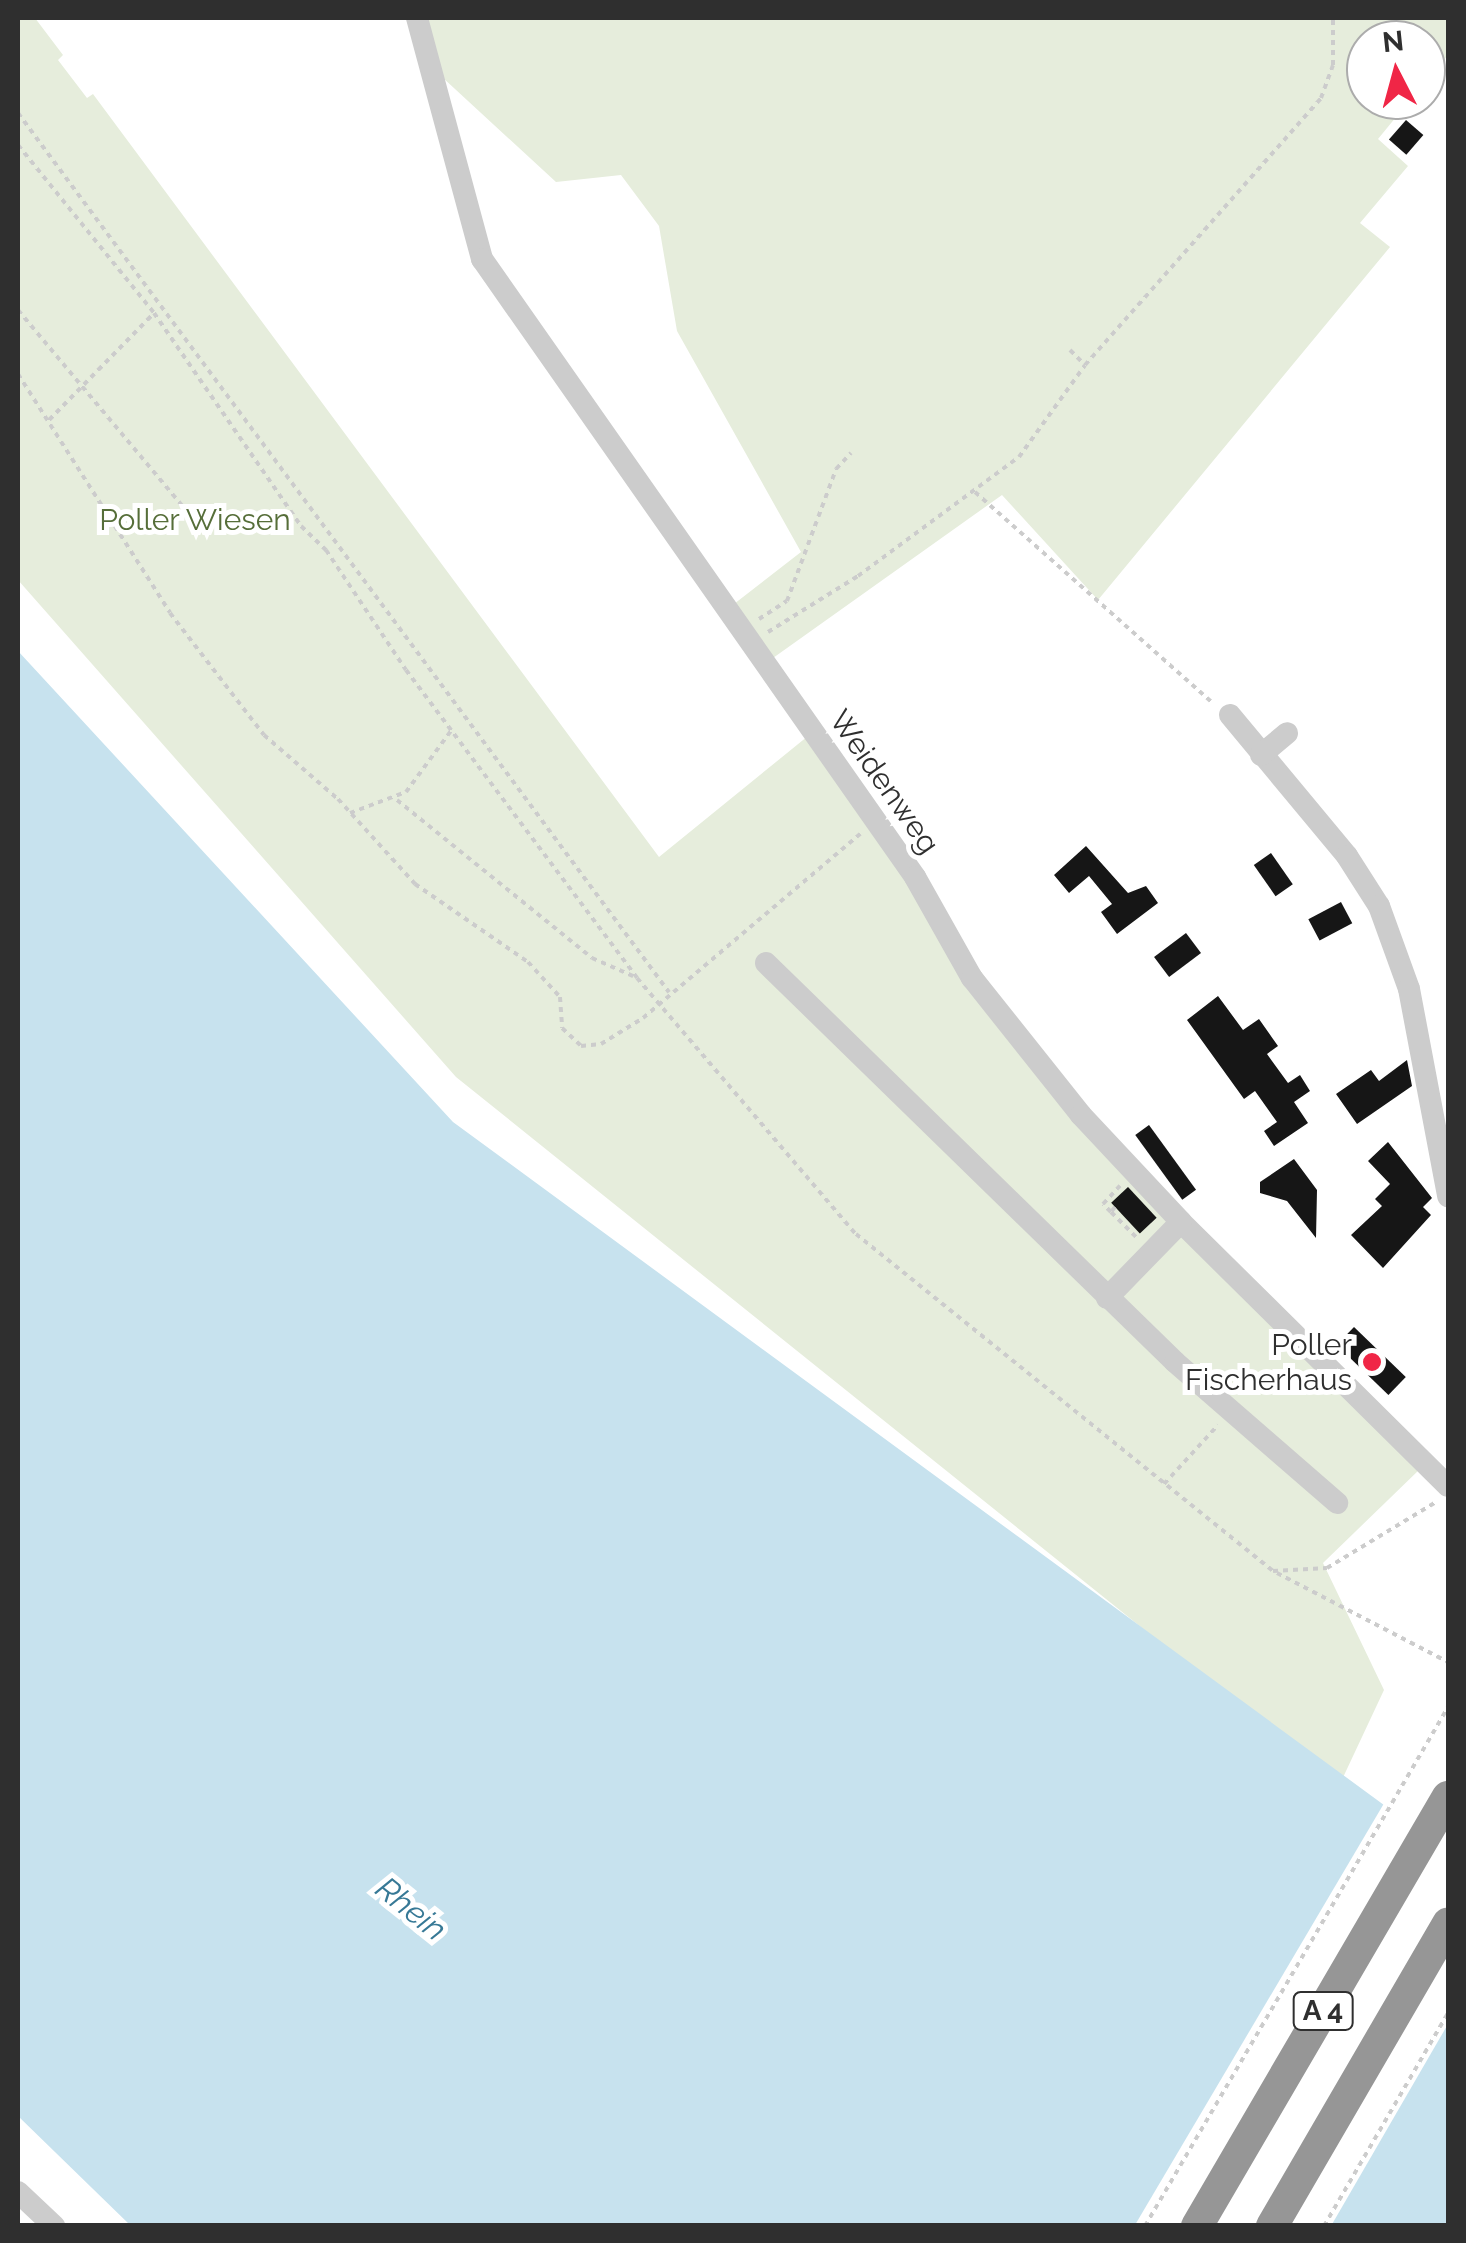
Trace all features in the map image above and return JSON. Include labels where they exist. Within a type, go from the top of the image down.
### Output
[{"type":"highway","name":"A 4","points":[[1197,2226],[1448,1797]]},
{"type":"highway","name":"A 4","points":[[1272,2226],[1448,1924]]},
{"type":"street","name":"Weidenweg","points":[[416,18],[482,259],[747,636],[1023,1045],[1181,1222],[1448,1486]]},
{"type":"street","points":[[1230,715],[1347,856],[1379,906],[1409,989],[1448,1196]]},
{"type":"street","points":[[1261,755],[1287,733]]},
{"type":"street","points":[[766,963],[1107,1298],[1230,1412],[1337,1503]]},
{"type":"street","points":[[1107,1298],[1181,1222]]},
{"type":"street","points":[[18,2192],[54,2226]]},
{"type":"path","points":[[747,636],[974,492],[1019,457],[1085,365],[1321,98],[1333,65],[1333,18]]},
{"type":"path","points":[[18,113],[669,992]]},
{"type":"path","points":[[18,145],[154,313],[452,728],[638,978],[856,1234],[1272,1572],[1448,1662]]},
{"type":"path","points":[[18,310],[186,510]]},
{"type":"path","points":[[49,420],[82,382],[154,313]]},
{"type":"path","points":[[1070,350],[1085,365]]},
{"type":"path","points":[[18,374],[170,613],[264,735],[350,814],[415,884],[528,962],[560,998],[562,1028],[581,1046],[622,1032],[875,822]]},
{"type":"path","points":[[747,636],[786,601],[836,469],[850,453]]},
{"type":"path","points":[[974,492],[1182,682],[1230,715]]},
{"type":"path","points":[[350,814],[397,800],[452,728]]},
{"type":"path","points":[[397,800],[592,958],[638,978]]},
{"type":"path","points":[[1125,1190],[1120,1185],[1103,1204],[1113,1209],[1151,1252]]},
{"type":"path","points":[[1164,1484],[1230,1412]]},
{"type":"path","points":[[1272,1572],[1327,1568],[1448,1494]]},
{"type":"path","points":[[1145,2226],[1448,1706]]},
{"type":"path","points":[[1324,2226],[1448,2013]]},
{"type":"green space","name":"Poller Wiesen","points":[[18,18],[35,18],[63,55],[58,60],[87,98],[93,94],[659,857],[808,736],[1153,1206],[1420,1469],[1323,1563],[1384,1690],[1339,1786],[456,1077],[18,580]]},
{"type":"green space","points":[[427,18],[1448,18],[1446,57],[1446,20],[1346,20],[1346,120],[1394,120],[1378,139],[1408,166],[1360,223],[1390,247],[1098,600],[1002,495],[773,658],[734,604],[801,552],[677,331],[659,226],[621,175],[556,182],[442,77]]},
{"type":"water","name":"Rhein","points":[[18,651],[453,1122],[1448,1852],[1448,2225],[130,2225],[18,2116]]},
{"type":"pier","points":[[1386,1800],[1448,1846],[1448,2024],[1331,2226],[1135,2225]]},
{"type":"building","points":[[1406,120],[1423,135],[1406,155],[1389,140]]},
{"type":"building","points":[[1086,846],[1128,893],[1146,886],[1158,903],[1117,934],[1101,912],[1112,904],[1089,876],[1069,893],[1054,875]]},
{"type":"building","points":[[1271,853],[1293,884],[1276,896],[1254,865]]},
{"type":"building","points":[[1341,902],[1352,923],[1320,941],[1308,919]]},
{"type":"building","points":[[1186,933],[1201,953],[1169,977],[1154,957]]},
{"type":"building","points":[[1218,996],[1243,1030],[1259,1019],[1278,1046],[1267,1054],[1288,1083],[1300,1075],[1310,1091],[1294,1102],[1308,1123],[1274,1146],[1264,1131],[1277,1122],[1255,1091],[1244,1099],[1187,1020]]},
{"type":"building","points":[[1407,1060],[1412,1086],[1357,1124],[1336,1094],[1371,1070],[1379,1081]]},
{"type":"building","points":[[1149,1125],[1196,1190],[1182,1200],[1135,1135]]},
{"type":"building","points":[[1388,1142],[1432,1198],[1423,1207],[1431,1215],[1383,1268],[1351,1235],[1382,1206],[1375,1199],[1390,1184],[1368,1161]]},
{"type":"building","points":[[1294,1159],[1317,1190],[1316,1238],[1287,1201],[1260,1193],[1260,1182]]},
{"type":"building","points":[[1128,1187],[1157,1218],[1140,1233],[1111,1203]]},
{"type":"building","name":"Poller Fischerhaus","points":[[1354,1327],[1406,1377],[1388,1395],[1337,1345]]},
{"type":"place","name":"Poller Fischerhaus","points":[[1372,1362]]}]
